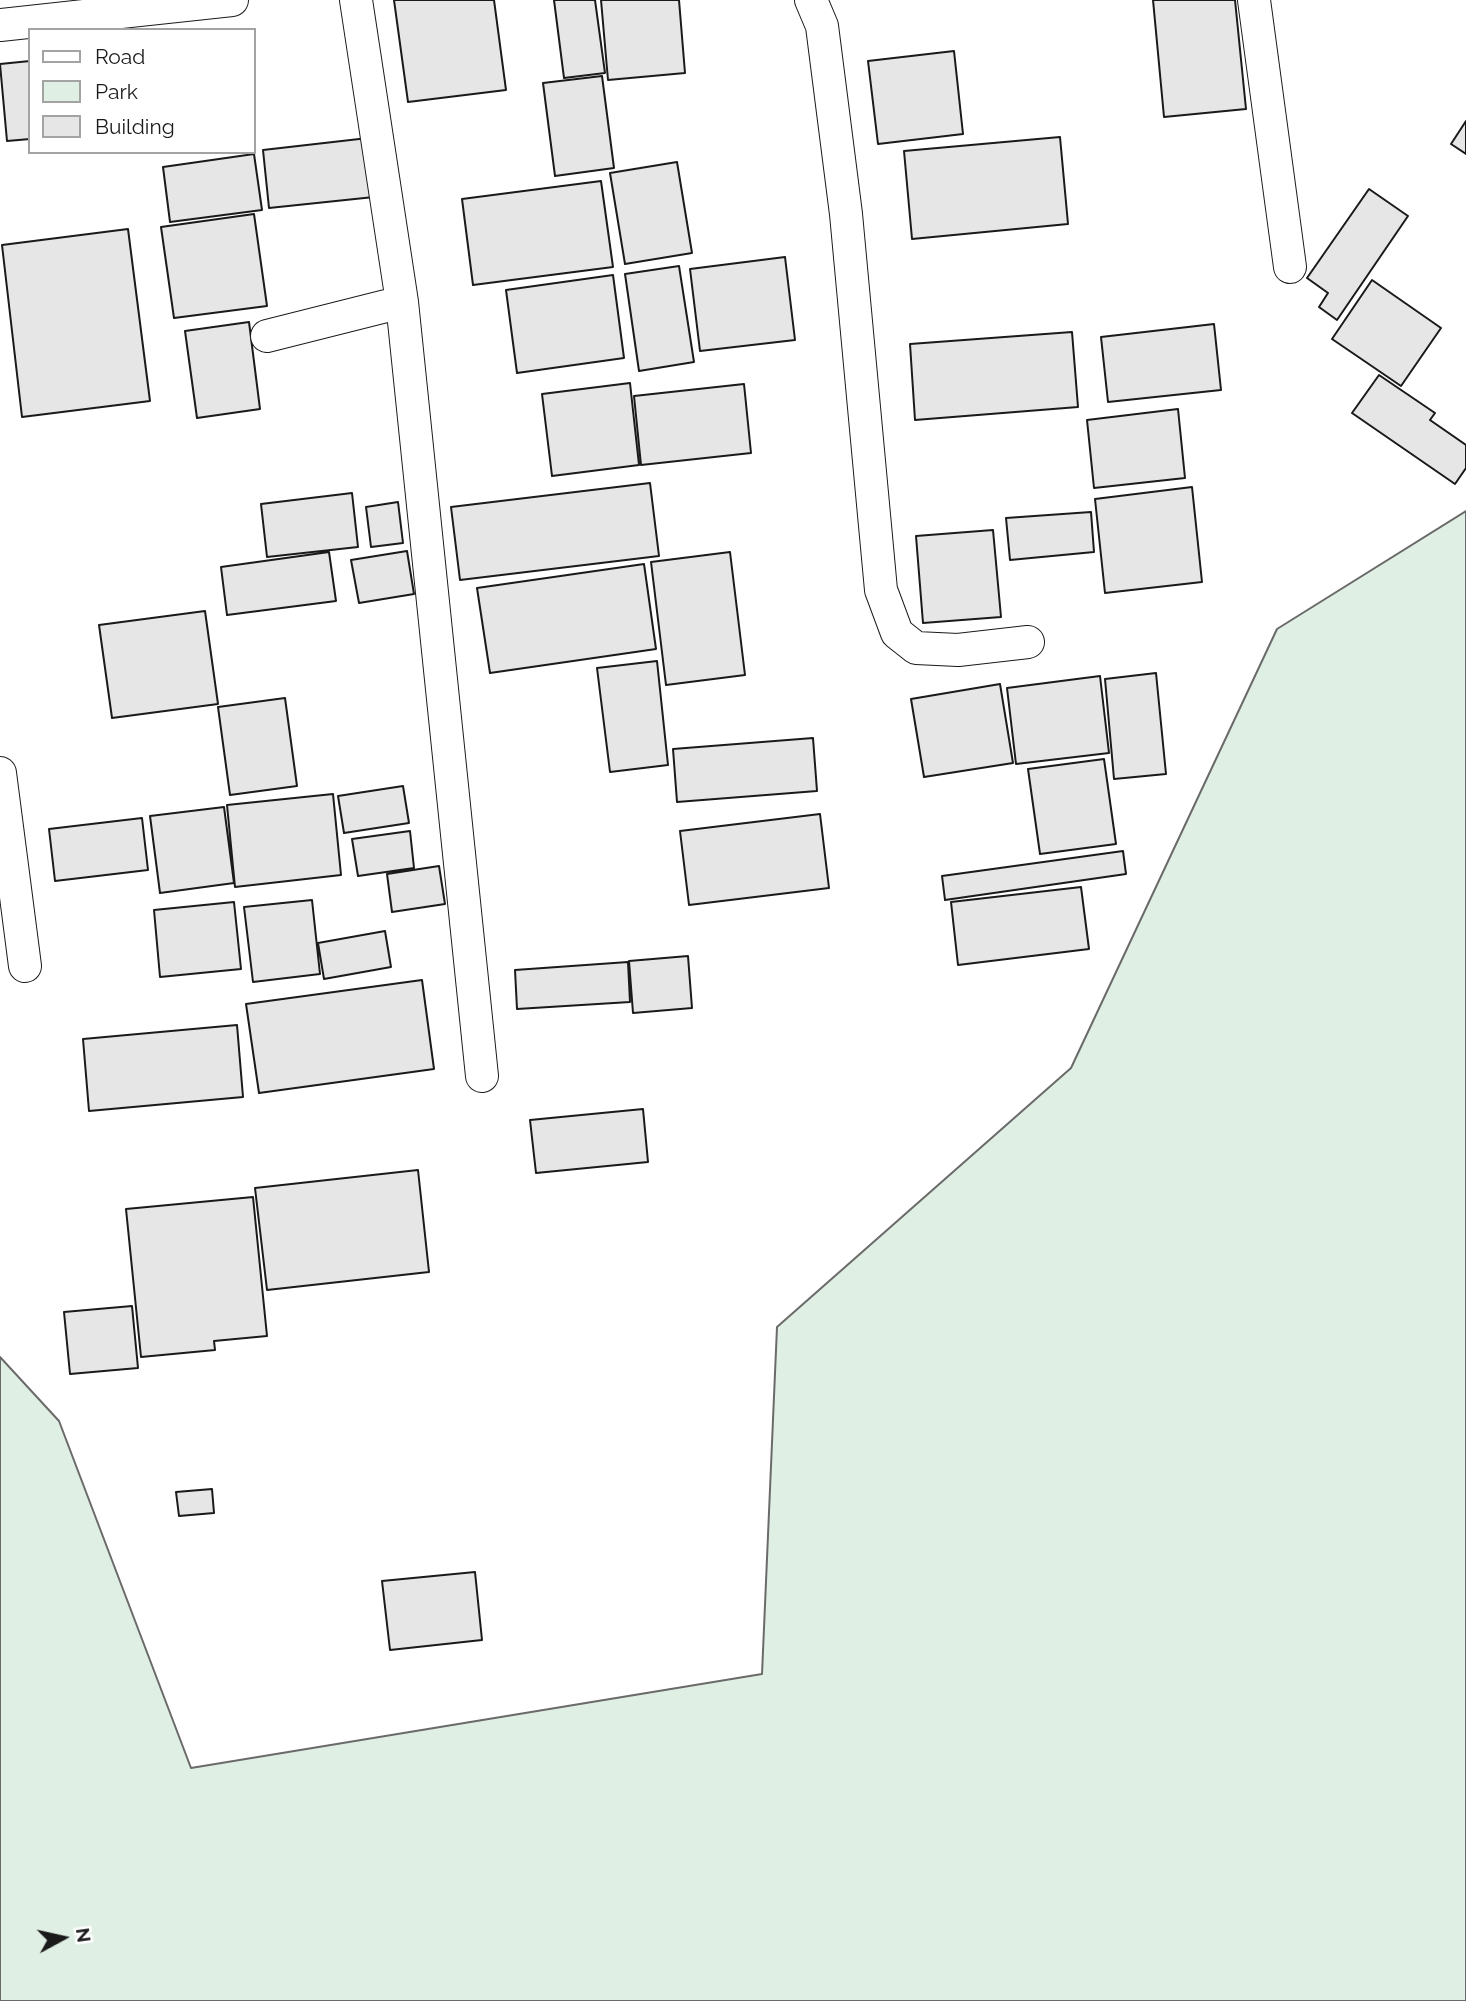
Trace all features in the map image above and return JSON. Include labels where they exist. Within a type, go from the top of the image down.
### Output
[{"type":"street","points":[[0,25],[67,8],[232,0]]},
{"type":"street","points":[[356,0],[402,302],[482,1076]]},
{"type":"street","points":[[811,0],[822,26],[846,214],[881,590],[897,633],[916,648],[958,650],[1028,642]]},
{"type":"street","points":[[1254,0],[1290,267]]},
{"type":"street","points":[[267,336],[402,302]]},
{"type":"street","points":[[0,773],[25,966]]},
{"type":"green space","points":[[1466,511],[1466,2001],[0,2001],[0,1357],[59,1421],[191,1768],[762,1674],[777,1327],[1071,1068],[1277,629]]},
{"type":"building","points":[[394,0],[494,0],[506,90],[408,102]]},
{"type":"building","points":[[554,0],[595,0],[605,73],[564,78]]},
{"type":"building","points":[[601,0],[679,0],[685,73],[608,80]]},
{"type":"building","points":[[1153,0],[1235,0],[1246,109],[1164,117]]},
{"type":"building","points":[[954,51],[963,134],[878,144],[868,61]]},
{"type":"building","points":[[28,61],[28,139],[7,141],[0,64]]},
{"type":"building","points":[[602,76],[614,168],[555,176],[543,83]]},
{"type":"building","points":[[1466,121],[1466,154],[1451,144]]},
{"type":"building","points":[[1060,137],[1068,224],[912,239],[904,151]]},
{"type":"building","points":[[368,138],[374,197],[269,208],[263,150]]},
{"type":"building","points":[[254,154],[262,210],[170,222],[163,167]]},
{"type":"building","points":[[677,162],[692,253],[625,264],[610,173]]},
{"type":"building","points":[[601,181],[613,267],[473,285],[462,199]]},
{"type":"building","points":[[1369,189],[1408,216],[1337,320],[1319,307],[1328,293],[1307,278]]},
{"type":"building","points":[[254,214],[267,306],[174,318],[161,227]]},
{"type":"building","points":[[128,229],[150,401],[22,417],[2,245]]},
{"type":"building","points":[[785,257],[795,340],[700,351],[690,269]]},
{"type":"building","points":[[679,266],[694,362],[639,371],[625,274]]},
{"type":"building","points":[[613,275],[624,358],[517,373],[506,290]]},
{"type":"building","points":[[1372,280],[1441,328],[1401,386],[1332,339]]},
{"type":"building","points":[[249,322],[260,409],[197,418],[185,331]]},
{"type":"building","points":[[1214,324],[1221,390],[1108,402],[1101,337]]},
{"type":"building","points":[[1072,332],[1078,407],[915,420],[910,344]]},
{"type":"building","points":[[1379,375],[1435,413],[1430,420],[1466,445],[1466,468],[1455,484],[1352,413]]},
{"type":"building","points":[[630,383],[639,465],[552,476],[542,394]]},
{"type":"building","points":[[744,384],[751,453],[641,465],[634,396]]},
{"type":"building","points":[[1178,409],[1185,478],[1094,488],[1087,420]]},
{"type":"building","points":[[650,483],[659,556],[460,580],[451,507]]},
{"type":"building","points":[[1192,487],[1202,582],[1105,593],[1095,499]]},
{"type":"building","points":[[352,493],[358,547],[267,557],[261,504]]},
{"type":"building","points":[[398,502],[403,543],[371,547],[366,507]]},
{"type":"building","points":[[1091,512],[1094,552],[1010,560],[1006,518]]},
{"type":"building","points":[[993,530],[1001,617],[923,623],[916,536]]},
{"type":"building","points":[[407,551],[414,594],[359,603],[351,560]]},
{"type":"building","points":[[329,552],[336,601],[227,615],[221,567]]},
{"type":"building","points":[[730,552],[745,675],[666,685],[651,562]]},
{"type":"building","points":[[644,564],[656,649],[490,673],[477,588]]},
{"type":"building","points":[[205,611],[218,704],[112,718],[99,625]]},
{"type":"building","points":[[657,661],[668,765],[610,772],[597,668]]},
{"type":"building","points":[[1156,673],[1166,774],[1114,779],[1105,679]]},
{"type":"building","points":[[1100,676],[1109,753],[1016,764],[1007,688]]},
{"type":"building","points":[[1000,684],[1013,763],[924,777],[911,699]]},
{"type":"building","points":[[285,698],[297,786],[230,795],[218,707]]},
{"type":"building","points":[[813,738],[817,791],[677,802],[673,749]]},
{"type":"building","points":[[1104,759],[1116,844],[1040,854],[1028,769]]},
{"type":"building","points":[[403,786],[409,823],[344,833],[338,796]]},
{"type":"building","points":[[333,794],[341,875],[235,887],[227,805]]},
{"type":"building","points":[[224,807],[234,883],[160,893],[150,816]]},
{"type":"building","points":[[820,814],[829,888],[689,905],[680,831]]},
{"type":"building","points":[[142,818],[148,870],[55,881],[49,829]]},
{"type":"building","points":[[410,831],[414,868],[358,876],[352,839]]},
{"type":"building","points":[[1123,851],[1126,874],[945,900],[942,876]]},
{"type":"building","points":[[439,866],[445,904],[392,912],[387,874]]},
{"type":"building","points":[[1081,887],[1089,949],[958,965],[951,902]]},
{"type":"building","points":[[312,900],[320,974],[253,982],[244,907]]},
{"type":"building","points":[[234,902],[241,969],[160,977],[154,910]]},
{"type":"building","points":[[385,931],[391,967],[324,979],[318,943]]},
{"type":"building","points":[[688,956],[692,1008],[633,1013],[629,961]]},
{"type":"building","points":[[628,962],[630,1002],[517,1009],[515,970]]},
{"type":"building","points":[[422,980],[434,1069],[259,1093],[246,1004]]},
{"type":"building","points":[[237,1025],[243,1097],[89,1111],[83,1039]]},
{"type":"building","points":[[643,1109],[648,1162],[536,1173],[530,1120]]},
{"type":"building","points":[[418,1170],[429,1272],[267,1290],[255,1188]]},
{"type":"building","points":[[253,1197],[267,1336],[214,1341],[215,1350],[141,1357],[126,1209]]},
{"type":"building","points":[[132,1306],[138,1368],[70,1374],[64,1312]]},
{"type":"building","points":[[212,1489],[214,1513],[179,1516],[176,1492]]},
{"type":"building","points":[[475,1572],[482,1640],[390,1650],[382,1581]]}]
